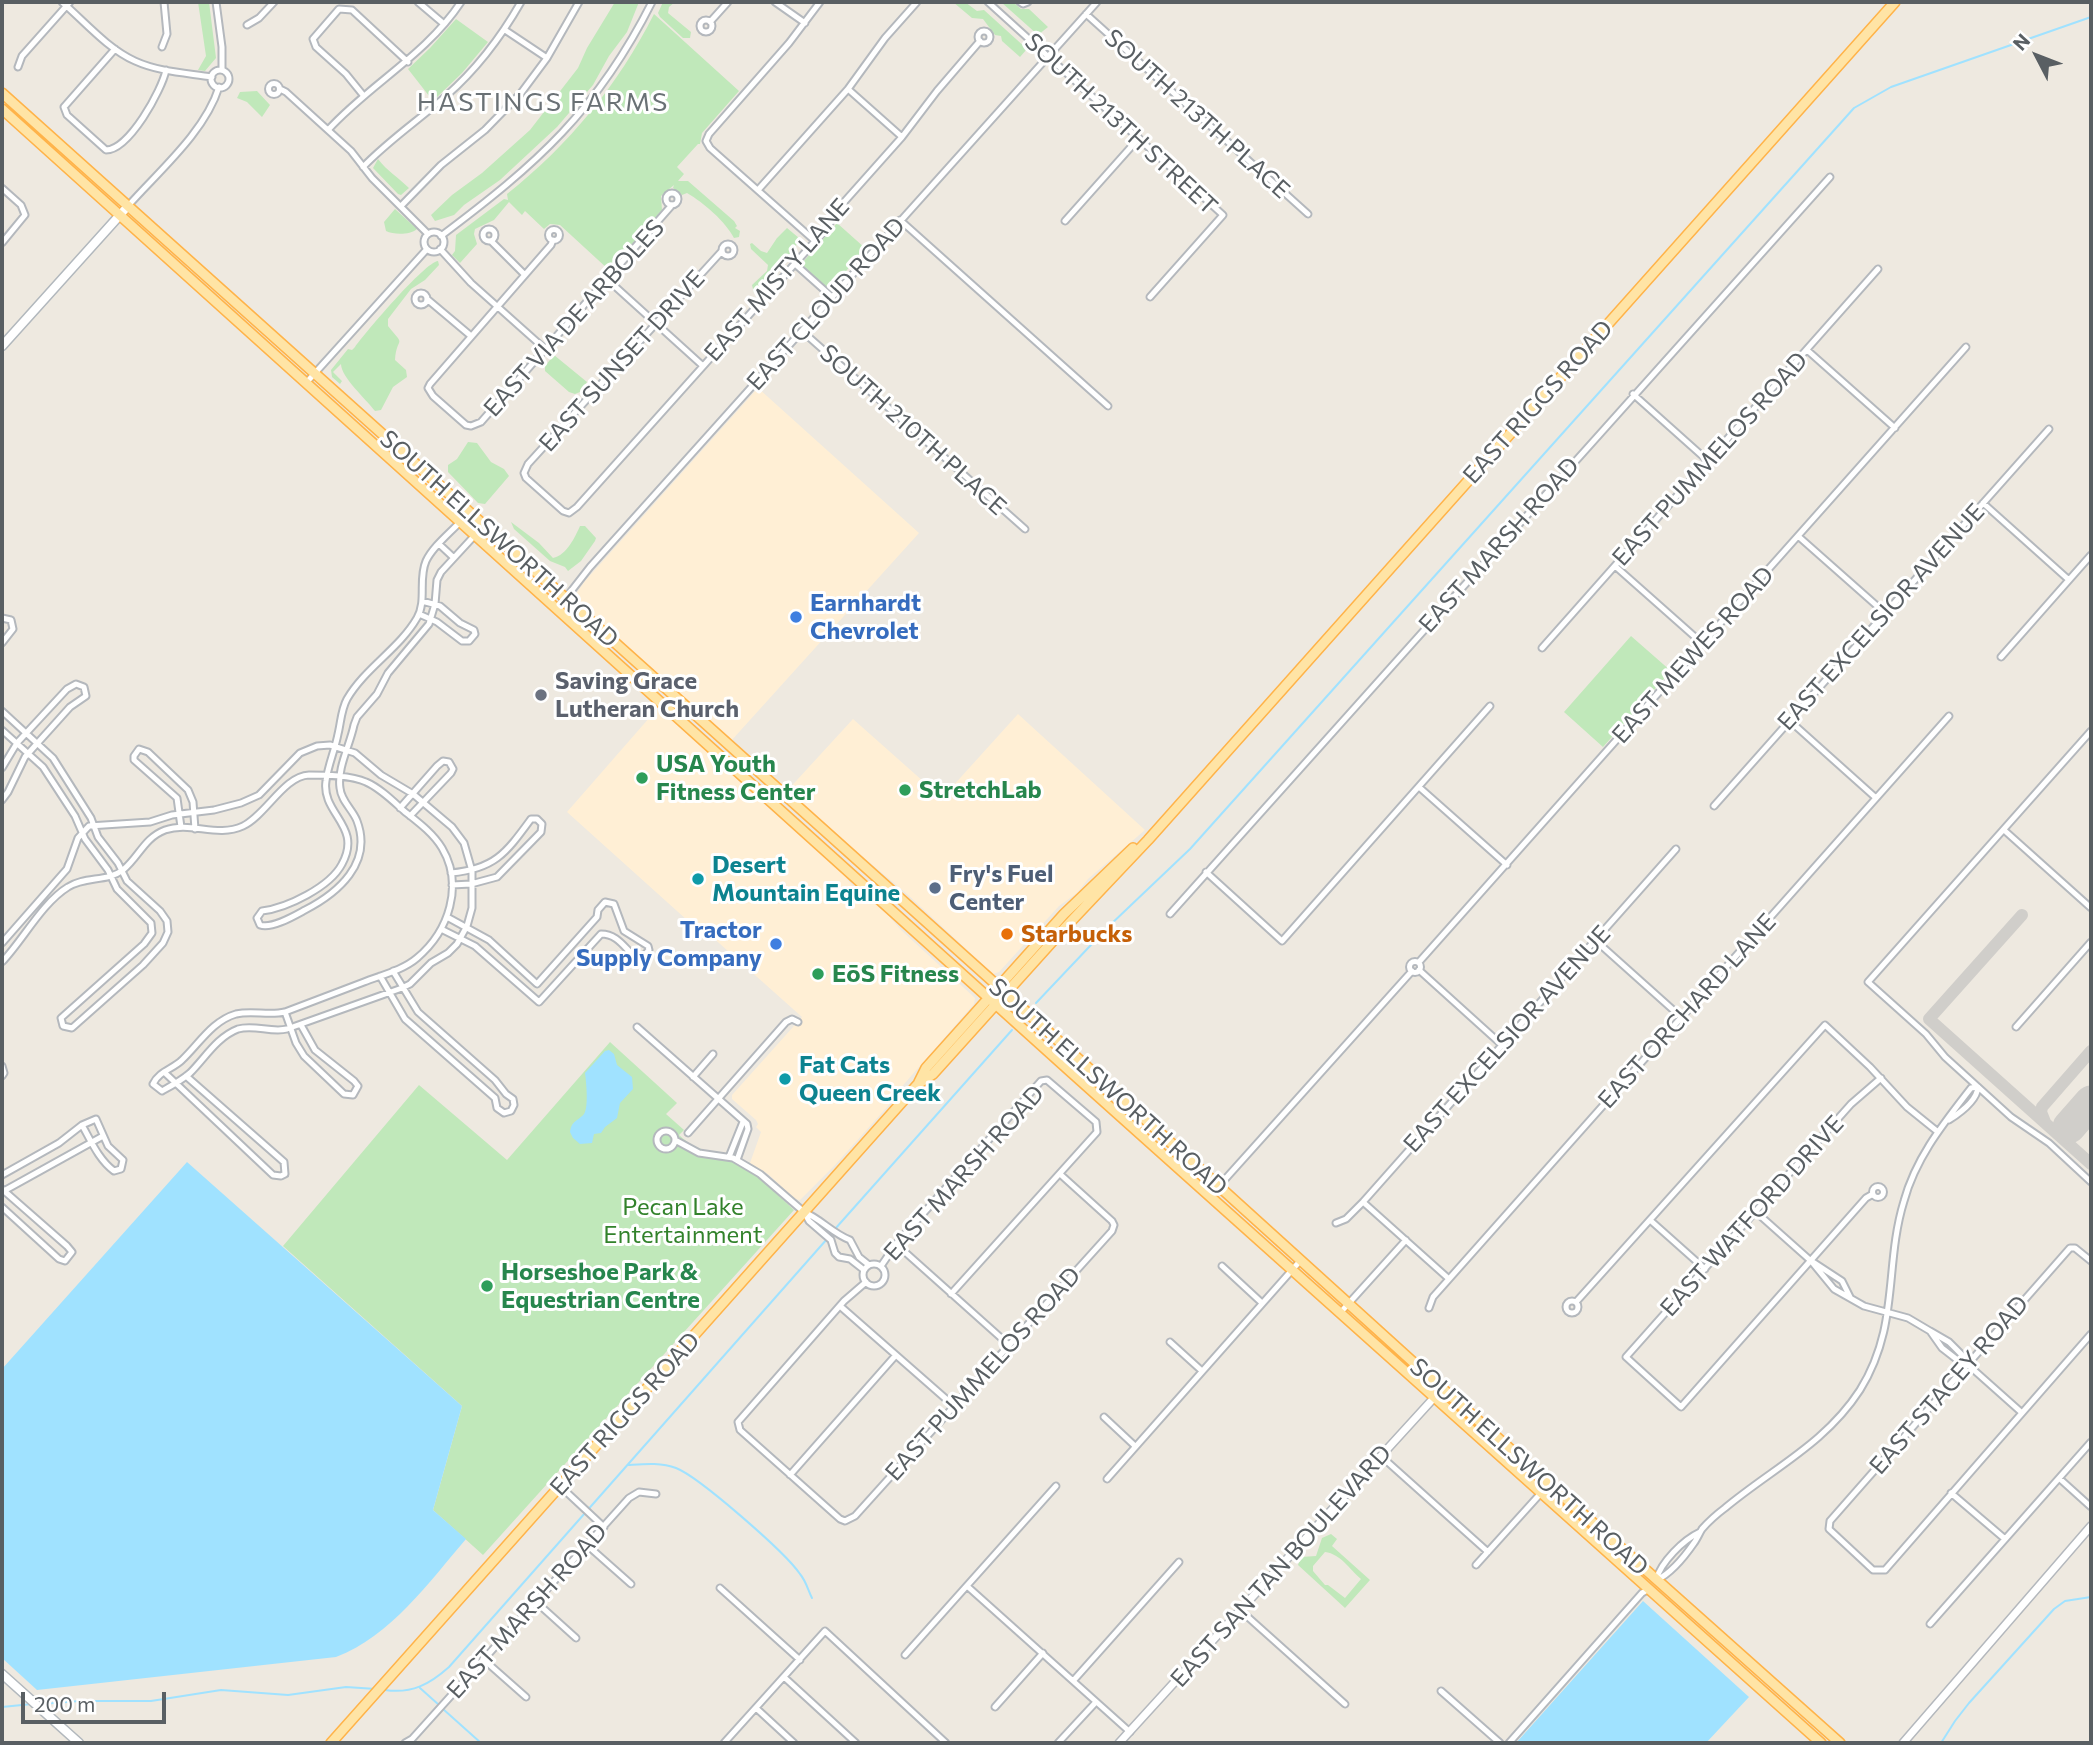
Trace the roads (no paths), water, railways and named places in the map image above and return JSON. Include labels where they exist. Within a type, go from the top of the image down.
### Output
[{"type":"main road","name":"EAST RIGGS ROAD","points":[[331,1743],[918,1084],[933,1074],[1002,990],[1181,802],[1895,2]]},
{"type":"main road","name":"SOUTH ELLSWORTH ROAD","points":[[2,93],[1002,990],[1442,1389],[1840,1743]]},
{"type":"main road","name":"SOUTH ELLSWORTH ROAD","points":[[2,109],[1821,1743]]},
{"type":"main road","points":[[2,346],[128,206]]},
{"type":"main road","points":[[461,520],[470,521],[483,532],[495,536]]},
{"type":"main road","points":[[685,723],[692,713]]},
{"type":"main road","points":[[778,806],[786,798]]},
{"type":"main road","points":[[2,1674],[79,1743]]},
{"type":"street","points":[[162,47],[167,34],[163,2]]},
{"type":"street","points":[[216,2],[222,70]]},
{"type":"street","points":[[247,25],[259,19],[274,2]]},
{"type":"street","points":[[418,2],[444,24]]},
{"type":"street","points":[[328,130],[363,95],[408,61],[461,2]]},
{"type":"street","points":[[363,167],[393,138],[461,83],[505,30],[521,2]]},
{"type":"street","points":[[401,206],[432,173],[503,113],[547,58],[579,2]]},
{"type":"street","points":[[441,236],[523,173],[575,121],[620,61],[652,2]]},
{"type":"street","points":[[710,22],[728,2]]},
{"type":"street","points":[[775,2],[805,23]]},
{"type":"street","points":[[815,241],[710,148],[706,141],[709,134],[820,2]]},
{"type":"street","points":[[758,190],[848,89],[885,38],[917,2]]},
{"type":"street","name":"SOUTH 213TH STREET","points":[[988,2],[1221,212],[1222,218],[1150,297]]},
{"type":"street","points":[[1020,2],[1028,2]]},
{"type":"street","name":"EAST CLOUD ROAD","points":[[558,608],[590,567],[1097,2]]},
{"type":"street","points":[[18,67],[22,56],[66,3],[115,49],[136,62],[212,77]]},
{"type":"street","points":[[363,95],[346,74],[316,47],[313,39],[339,9],[352,10],[408,61]]},
{"type":"street","name":"SOUTH 213TH PLACE","points":[[1086,14],[1308,214]]},
{"type":"street","points":[[505,30],[547,58]]},
{"type":"street","name":"EAST MISTY LANE","points":[[569,513],[831,224],[845,201],[902,138],[937,91],[981,41]]},
{"type":"street","points":[[115,49],[67,102],[64,110],[103,148],[109,150],[117,147],[149,110],[159,93],[166,70]]},
{"type":"street","points":[[128,206],[201,124],[219,87],[227,84],[229,78],[222,70],[214,72],[212,77],[212,82],[219,87]]},
{"type":"street","points":[[280,89],[351,151],[428,234]]},
{"type":"street","points":[[848,89],[902,138]]},
{"type":"street","points":[[1065,221],[1139,138]]},
{"type":"street","name":"EAST MARSH ROAD","points":[[1170,914],[1830,177]]},
{"type":"street","points":[[2,188],[20,205],[25,215],[2,243]]},
{"type":"street","name":"EAST VIA DE ARBOLES","points":[[471,336],[428,388],[433,396],[471,426],[481,422],[672,205]]},
{"type":"street","points":[[900,220],[1108,406]]},
{"type":"street","points":[[436,233],[441,236],[443,241],[440,249],[435,252],[427,249],[424,240],[428,234],[436,233]]},
{"type":"street","points":[[427,299],[471,336],[553,240]]},
{"type":"street","points":[[491,242],[525,275]]},
{"type":"street","points":[[306,383],[427,249]]},
{"type":"street","points":[[440,249],[471,283],[545,349]]},
{"type":"street","name":"EAST SUNSET DRIVE","points":[[569,513],[559,508],[530,482],[524,473],[528,464],[723,251]]},
{"type":"street","points":[[795,264],[832,297]]},
{"type":"street","name":"EAST PUMMELOS ROAD","points":[[1542,648],[1878,270]]},
{"type":"street","points":[[608,280],[703,366]]},
{"type":"street","name":"SOUTH 210TH PLACE","points":[[802,331],[1025,529]]},
{"type":"street","name":"EAST MEWES ROAD","points":[[1210,1196],[1412,971],[1411,963],[1419,962],[1507,865],[1966,347]]},
{"type":"street","points":[[1807,350],[1895,428]]},
{"type":"street","points":[[1633,394],[1708,461]]},
{"type":"street","name":"EAST EXCELSIOR AVENUE","points":[[1714,806],[2049,429]]},
{"type":"street","points":[[1983,503],[2069,580]]},
{"type":"street","points":[[461,520],[426,562],[419,614],[347,699],[341,714],[331,760],[333,777],[360,831],[361,845],[357,864],[348,878],[327,896],[298,914],[264,926],[257,921],[258,914],[301,898],[327,881],[344,859],[348,849],[346,831],[326,797],[333,777],[344,764],[345,749],[357,718],[377,694],[388,673],[425,630],[431,619],[437,580],[476,534]]},
{"type":"street","points":[[1798,536],[1885,613]]},
{"type":"street","points":[[439,544],[454,558]]},
{"type":"street","points":[[2001,657],[2091,555]]},
{"type":"street","points":[[1615,566],[1703,644]]},
{"type":"street","points":[[419,614],[431,619],[462,641],[473,638],[474,630],[435,604],[422,601]]},
{"type":"street","points":[[2,618],[11,620],[13,629],[2,643]]},
{"type":"street","points":[[2,768],[17,743],[67,689],[76,684],[84,687],[86,690],[83,699],[70,707],[21,762],[2,800]]},
{"type":"street","points":[[1206,873],[1282,941],[1490,706]]},
{"type":"street","points":[[2,711],[57,762],[98,837],[131,885],[165,917],[168,927],[166,937],[143,965],[72,1028],[63,1026],[61,1018],[134,954],[152,933],[151,923],[120,893],[47,773],[2,730]]},
{"type":"street","name":"EAST ORCHARD LANE","points":[[1429,1308],[1433,1297],[1949,716]]},
{"type":"street","points":[[1790,721],[1876,798]]},
{"type":"street","points":[[2091,731],[1868,982],[2018,1123],[2049,1143],[2091,1182]]},
{"type":"street","points":[[2,943],[67,869],[82,831],[92,824],[150,822],[180,813],[225,808],[251,799],[264,790],[300,753],[317,746],[335,746],[355,753],[382,775],[413,794],[458,834],[468,853],[472,871],[472,908],[460,939],[448,953],[431,963],[410,984],[290,1028],[278,1031],[256,1027],[238,1029],[211,1049],[186,1076],[162,1091],[155,1087],[155,1080],[182,1060],[223,1019],[244,1013],[271,1015],[285,1012],[393,971],[418,957],[441,929],[451,902],[451,873],[442,848],[436,840],[368,782],[333,777],[299,777],[255,819],[241,827],[217,831],[181,827],[164,831],[149,838],[122,870],[64,889],[25,931],[2,962]]},
{"type":"street","points":[[181,827],[174,794],[134,760],[139,749],[148,752],[186,787],[194,812],[195,829]]},
{"type":"street","points":[[400,808],[443,761],[449,762],[452,773],[410,816]]},
{"type":"street","points":[[1419,787],[1507,865]]},
{"type":"street","points":[[451,873],[472,871],[495,862],[531,820],[537,819],[542,824],[541,832],[500,875],[471,884],[452,885]]},
{"type":"street","points":[[2004,830],[2091,908]]},
{"type":"street","name":"EAST EXCELSIOR AVENUE","points":[[1336,1223],[1346,1219],[1363,1202],[1676,849]]},
{"type":"street","points":[[344,859],[357,864]]},
{"type":"street","points":[[338,870],[348,878]]},
{"type":"street","points":[[441,929],[475,946],[540,1002],[601,934],[609,934],[624,943],[638,959],[649,950],[621,926],[614,904],[605,902],[598,910],[597,917],[537,984],[489,940],[447,917]]},
{"type":"street","points":[[151,923],[165,917]]},
{"type":"street","points":[[152,933],[166,937]]},
{"type":"street","points":[[1595,940],[1681,1017]]},
{"type":"street","points":[[2016,1027],[2091,942]]},
{"type":"street","points":[[1419,962],[1419,970],[1502,1045]]},
{"type":"street","points":[[1412,971],[1419,970]]},
{"type":"street","points":[[380,976],[404,1019],[495,1098],[497,1108],[504,1113],[511,1111],[513,1099],[418,1012],[393,971]]},
{"type":"street","points":[[111,975],[120,985]]},
{"type":"street","points":[[101,984],[109,994]]},
{"type":"street","points":[[285,1012],[304,1056],[344,1094],[353,1095],[357,1092],[358,1086],[354,1081],[315,1049],[301,1025]]},
{"type":"street","points":[[688,1133],[786,1022],[792,1019],[797,1022]]},
{"type":"street","points":[[1576,1302],[1825,1025],[1881,1078],[1907,1107],[1938,1132]]},
{"type":"street","points":[[637,1027],[743,1122],[748,1129],[737,1160]]},
{"type":"street","points":[[693,1077],[713,1054]]},
{"type":"street","points":[[2,1066],[2,1076]]},
{"type":"street","points":[[164,1072],[274,1175],[285,1174],[284,1162],[186,1076]]},
{"type":"street","name":"EAST WATFORD DRIVE","points":[[1811,1261],[1681,1407],[1626,1357],[1851,1104],[1881,1078]]},
{"type":"street","name":"EAST MARSH ROAD","points":[[881,1266],[896,1244],[1041,1081],[1047,1080],[1098,1126],[1092,1139],[1059,1174]]},
{"type":"street","points":[[1656,1580],[1659,1571],[1689,1537],[1700,1532],[1728,1505],[1806,1449],[1834,1424],[1865,1379],[1878,1353],[1888,1313],[1903,1201],[1924,1152],[1947,1121],[1953,1108],[1971,1088],[1978,1087]]},
{"type":"street","points":[[2,1175],[59,1143],[82,1125],[96,1119],[112,1151],[123,1160],[121,1169],[110,1169],[82,1125]]},
{"type":"street","points":[[729,1157],[743,1122]]},
{"type":"street","points":[[2,1207],[59,1259],[65,1261],[72,1255],[70,1248],[2,1190],[103,1136]]},
{"type":"street","points":[[737,1138],[744,1141]]},
{"type":"street","points":[[675,1140],[699,1153],[737,1160],[760,1174],[804,1212],[815,1216],[835,1235],[850,1240],[866,1268]]},
{"type":"street","points":[[951,1294],[1059,1174]]},
{"type":"street","name":"EAST PUMMELOS ROAD","points":[[790,1475],[840,1519],[845,1521],[855,1516],[1112,1231],[1112,1221],[1059,1174]]},
{"type":"street","points":[[1811,1261],[1866,1198],[1873,1194]]},
{"type":"street","points":[[1363,1202],[1449,1279]]},
{"type":"street","points":[[804,1212],[809,1222],[831,1240],[839,1257],[850,1259],[866,1268]]},
{"type":"street","points":[[1755,1212],[1811,1261],[1834,1289],[1864,1306],[1908,1318],[1947,1340],[1949,1348],[1960,1362],[1966,1362],[2021,1412]]},
{"type":"street","points":[[1650,1220],[1705,1269]]},
{"type":"street","points":[[1340,1313],[1406,1240]]},
{"type":"street","points":[[896,1244],[1009,1345]]},
{"type":"street","name":"EAST STACEY ROAD","points":[[1951,1493],[1885,1570],[1873,1570],[1833,1533],[1828,1525],[1966,1362],[2072,1247],[2091,1261]]},
{"type":"street","points":[[1107,1479],[1300,1261]]},
{"type":"street","points":[[1811,1261],[1842,1281],[1850,1297]]},
{"type":"street","name":"EAST MARSH ROAD","points":[[875,1264],[881,1266],[886,1276],[883,1282],[872,1286],[866,1282],[863,1277],[866,1268],[875,1264]]},
{"type":"street","points":[[1222,1266],[1262,1303]]},
{"type":"street","points":[[1832,1285],[1837,1279]]},
{"type":"street","name":"EAST MARSH ROAD","points":[[790,1475],[740,1430],[739,1419],[840,1306],[866,1282]]},
{"type":"street","points":[[840,1306],[954,1406]]},
{"type":"street","points":[[2005,1539],[1951,1493],[2091,1334]]},
{"type":"street","points":[[1170,1342],[1202,1371]]},
{"type":"street","points":[[790,1475],[897,1355]]},
{"type":"street","name":"EAST SAN TAN BOULEVARD","points":[[1119,1743],[1442,1389]]},
{"type":"street","points":[[1104,1417],[1135,1446]]},
{"type":"street","points":[[1930,1624],[2091,1442]]},
{"type":"street","points":[[1382,1457],[1488,1552]]},
{"type":"street","points":[[2060,1479],[2091,1507]]},
{"type":"street","points":[[560,1486],[604,1527]]},
{"type":"street","points":[[905,1656],[1056,1486]]},
{"type":"street","name":"EAST MARSH ROAD","points":[[405,1743],[412,1739],[629,1498],[639,1492],[656,1494]]},
{"type":"street","points":[[1475,1566],[1541,1493]]},
{"type":"street","points":[[1903,1743],[2091,1526]]},
{"type":"street","points":[[587,1545],[631,1584]]},
{"type":"street","points":[[1073,1681],[1179,1562]]},
{"type":"street","points":[[967,1586],[1130,1732]]},
{"type":"street","points":[[720,1588],[800,1660]]},
{"type":"street","points":[[1508,1743],[1648,1589]]},
{"type":"street","points":[[535,1601],[576,1638]]},
{"type":"street","points":[[1240,1610],[1345,1704]]},
{"type":"street","points":[[728,1742],[825,1631],[946,1743]]},
{"type":"street","points":[[995,1707],[1043,1653]]},
{"type":"street","points":[[483,1659],[526,1697]]},
{"type":"street","points":[[784,1677],[856,1743]]},
{"type":"street","points":[[1441,1691],[1500,1743]]},
{"type":"street","points":[[1058,1743],[1096,1702]]},
{"type":"street","points":[[756,1708],[794,1743]]},
{"type":"water","points":[[609,1050],[614,1054],[617,1065],[632,1077],[633,1089],[620,1103],[617,1118],[601,1133],[594,1134],[592,1143],[580,1144],[570,1132],[573,1123],[586,1111],[585,1073]]},
{"type":"water","points":[[187,1162],[462,1406],[433,1510],[466,1539],[392,1622],[356,1648],[336,1657],[37,1690],[2,1658],[2,1369]]},
{"type":"water","points":[[1643,1601],[1749,1697],[1706,1743],[1516,1743]]},
{"type":"waterway","points":[[1036,1003],[1108,927],[1190,849],[1854,108],[1891,87],[2091,17]]},
{"type":"waterway","points":[[835,1229],[1012,1030]]},
{"type":"waterway","points":[[385,1690],[412,1689],[435,1678],[449,1667],[827,1239]]},
{"type":"waterway","points":[[628,1465],[670,1466],[703,1485],[778,1549],[804,1580],[812,1598]]},
{"type":"waterway","points":[[1941,1743],[1969,1703],[2054,1609],[2065,1601],[2091,1597]]},
{"type":"waterway","points":[[41,1704],[151,1701],[221,1690],[288,1695],[346,1687],[376,1689]]},
{"type":"waterway","points":[[420,1688],[439,1705]]},
{"type":"waterway","points":[[2,1707],[32,1704]]},
{"type":"waterway","points":[[443,1709],[481,1743]]},
{"type":"place","name":"Earnhardt Chevrolet","points":[[796,617]]},
{"type":"place","name":"Saving Grace Lutheran Church","points":[[541,695]]},
{"type":"place","name":"USA Youth Fitness Center","points":[[642,778]]},
{"type":"place","name":"StretchLab","points":[[905,790]]},
{"type":"place","name":"Desert Mountain Equine","points":[[698,879]]},
{"type":"place","name":"Fry's Fuel Center","points":[[935,888]]},
{"type":"place","name":"Starbucks","points":[[1007,934]]},
{"type":"place","name":"Tractor Supply Company","points":[[776,944]]},
{"type":"place","name":"EōS Fitness","points":[[818,974]]},
{"type":"place","name":"Fat Cats Queen Creek","points":[[785,1079]]},
{"type":"place","name":"Horseshoe Park & Equestrian Centre","points":[[487,1286]]},
{"type":"district","name":"HASTINGS FARMS","points":[[543,102]]},
{"type":"park label","name":"Pecan Lake Entertainment","points":[[683,1221]]}]
